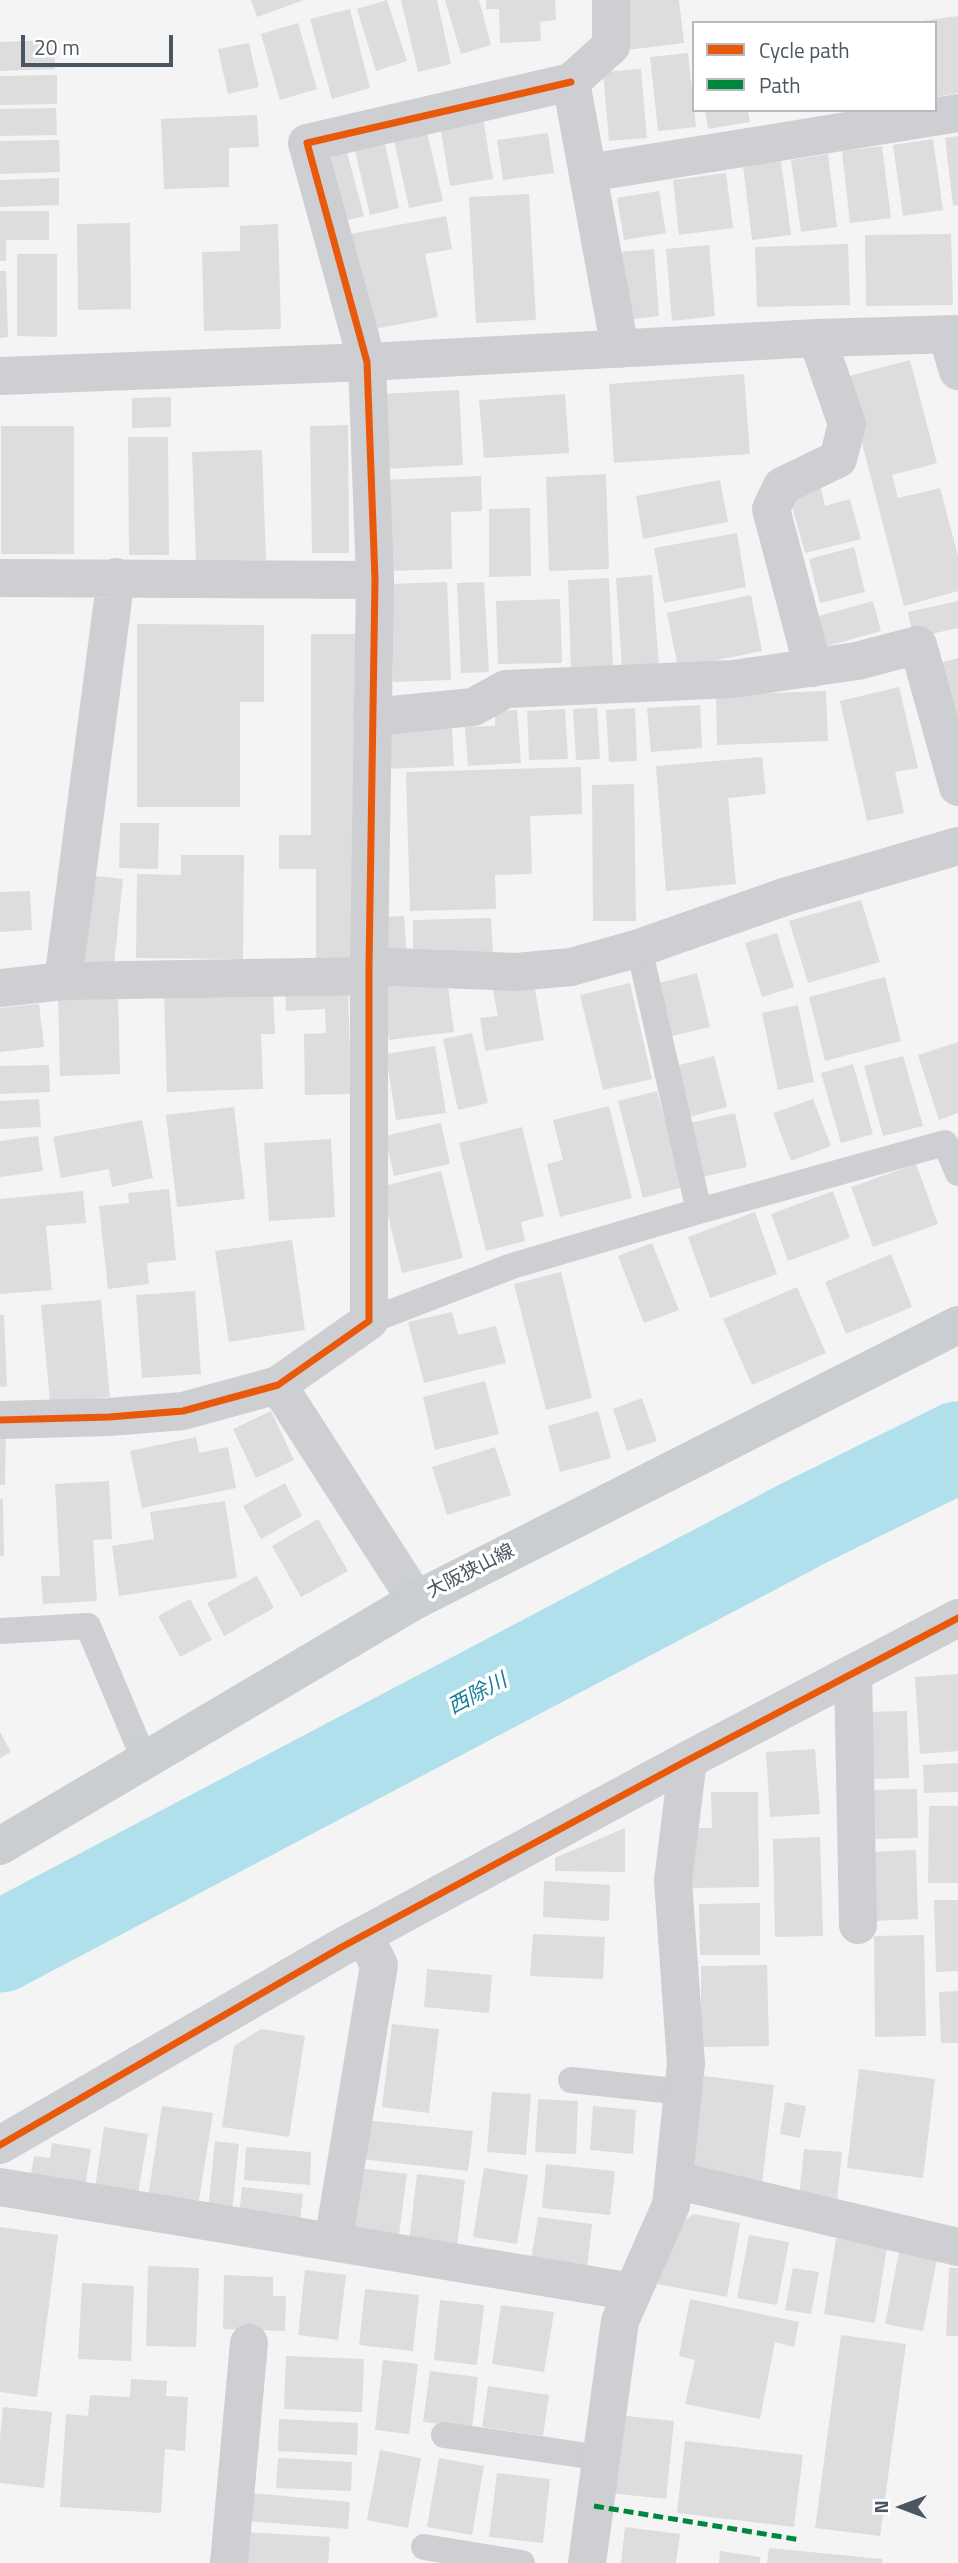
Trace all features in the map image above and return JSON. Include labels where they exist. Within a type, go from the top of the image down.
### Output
[{"type":"main road","name":"大阪狭山線","points":[[0,1846],[416,1600],[958,1325]]},
{"type":"street","points":[[0,1420],[109,1417],[183,1411],[278,1385],[369,1321],[369,971],[375,580],[367,362],[307,143],[571,82],[611,46],[611,0]]},
{"type":"street","points":[[571,82],[620,349]]},
{"type":"street","points":[[588,173],[958,113]]},
{"type":"street","points":[[0,376],[367,362],[817,338],[953,334],[958,370]]},
{"type":"street","points":[[813,668],[771,509],[782,486],[838,459],[848,424],[817,338]]},
{"type":"street","points":[[63,981],[116,577]]},
{"type":"street","points":[[0,578],[375,580]]},
{"type":"street","points":[[372,717],[472,707],[506,689],[733,679],[857,662],[918,645],[958,787]]},
{"type":"street","points":[[0,988],[63,981],[369,971],[516,972],[570,967],[639,948],[787,896],[958,846]]},
{"type":"street","points":[[278,1385],[416,1600]]},
{"type":"street","points":[[0,2145],[365,1935],[958,1618]]},
{"type":"street","points":[[853,1673],[858,1925]]},
{"type":"street","points":[[587,2563],[620,2321],[671,2205],[686,2064],[673,1881],[688,1760]]},
{"type":"street","points":[[333,2242],[379,1965],[365,1935]]},
{"type":"street","points":[[674,2180],[958,2247]]},
{"type":"street","points":[[0,2187],[633,2292]]},
{"type":"street","points":[[229,2563],[249,2343]]},
{"type":"lane","points":[[639,948],[699,1211]]},
{"type":"lane","points":[[369,1321],[512,1265],[944,1143],[958,1173]]},
{"type":"lane","points":[[0,1631],[88,1626],[145,1761]]},
{"type":"lane","points":[[571,2080],[683,2092]]},
{"type":"lane","points":[[444,2435],[602,2458]]},
{"type":"lane","points":[[424,2547],[522,2563]]},
{"type":"building","points":[[251,0],[304,0],[257,17]]},
{"type":"building","points":[[387,0],[407,61],[376,71],[357,9]]},
{"type":"building","points":[[401,0],[437,0],[451,64],[418,72]]},
{"type":"building","points":[[445,0],[479,0],[491,45],[461,54]]},
{"type":"building","points":[[486,0],[555,0],[556,20],[540,22],[541,41],[500,43],[499,9],[486,9]]},
{"type":"building","points":[[622,0],[679,0],[684,43],[627,50]]},
{"type":"building","points":[[350,9],[370,88],[332,99],[310,19]]},
{"type":"building","points":[[958,16],[958,93],[937,97],[937,21],[921,21]]},
{"type":"building","points":[[298,23],[317,89],[280,100],[261,34]]},
{"type":"building","points":[[55,40],[55,69],[0,71],[0,42]]},
{"type":"building","points":[[249,43],[259,87],[228,94],[218,49]]},
{"type":"building","points":[[688,53],[692,112],[694,112],[696,127],[658,131],[650,57]]},
{"type":"building","points":[[641,69],[647,138],[609,141],[603,72]]},
{"type":"building","points":[[57,75],[57,104],[0,105],[0,76]]},
{"type":"building","points":[[56,108],[57,135],[0,136],[0,109]]},
{"type":"building","points":[[705,112],[748,112],[750,122],[708,129]]},
{"type":"building","points":[[257,115],[259,147],[229,148],[229,187],[164,189],[161,119]]},
{"type":"building","points":[[483,118],[493,179],[450,186],[440,125]]},
{"type":"building","points":[[427,132],[443,201],[409,208],[394,140]]},
{"type":"building","points":[[548,133],[554,173],[503,180],[497,140]]},
{"type":"building","points":[[958,136],[958,205],[953,206],[945,138]]},
{"type":"building","points":[[384,139],[399,208],[370,215],[354,146]]},
{"type":"building","points":[[933,139],[943,210],[903,216],[893,145]]},
{"type":"building","points":[[59,140],[60,172],[0,174],[0,141]]},
{"type":"building","points":[[345,145],[364,216],[337,223],[320,152]]},
{"type":"building","points":[[882,146],[891,218],[850,223],[842,151]]},
{"type":"building","points":[[828,154],[837,227],[801,232],[791,160]]},
{"type":"building","points":[[781,161],[791,235],[752,240],[743,166]]},
{"type":"building","points":[[726,173],[733,228],[679,235],[673,180]]},
{"type":"building","points":[[59,178],[59,205],[0,207],[0,180]]},
{"type":"building","points":[[659,191],[666,233],[624,240],[617,198]]},
{"type":"building","points":[[529,194],[536,320],[476,323],[469,197]]},
{"type":"building","points":[[0,211],[49,211],[49,240],[6,240],[6,261],[0,261]]},
{"type":"building","points":[[446,216],[452,249],[425,254],[438,317],[368,330],[350,234]]},
{"type":"building","points":[[130,223],[131,309],[78,310],[77,224]]},
{"type":"building","points":[[278,224],[281,329],[204,331],[202,252],[240,251],[240,226]]},
{"type":"building","points":[[951,234],[953,305],[866,306],[865,235]]},
{"type":"building","points":[[848,244],[850,305],[757,307],[755,247]]},
{"type":"building","points":[[709,245],[715,316],[672,321],[666,249]]},
{"type":"building","points":[[654,249],[659,316],[625,320],[619,252]]},
{"type":"building","points":[[17,254],[57,254],[57,337],[17,336]]},
{"type":"building","points":[[0,271],[6,271],[8,337],[0,338]]},
{"type":"building","points":[[910,360],[937,463],[892,475],[898,498],[940,488],[958,556],[958,591],[904,606],[845,377]]},
{"type":"building","points":[[744,374],[750,454],[614,463],[609,384]]},
{"type":"building","points":[[459,390],[463,465],[384,469],[380,394]]},
{"type":"building","points":[[565,394],[569,453],[484,458],[479,400]]},
{"type":"building","points":[[171,397],[171,427],[132,428],[132,398]]},
{"type":"building","points":[[348,425],[349,553],[312,553],[310,426]]},
{"type":"building","points":[[1,426],[74,426],[74,554],[1,554]]},
{"type":"building","points":[[128,437],[168,437],[169,555],[129,555]]},
{"type":"building","points":[[262,450],[266,560],[196,562],[192,452]]},
{"type":"building","points":[[606,474],[609,569],[549,571],[546,477]]},
{"type":"building","points":[[481,476],[482,511],[451,512],[452,569],[386,571],[382,480]]},
{"type":"building","points":[[720,480],[728,522],[643,539],[636,496]]},
{"type":"building","points":[[820,484],[825,506],[850,499],[861,539],[805,553],[788,492]]},
{"type":"building","points":[[530,508],[531,576],[489,577],[489,509]]},
{"type":"building","points":[[737,533],[746,587],[664,603],[654,548]]},
{"type":"building","points":[[854,547],[865,592],[820,603],[809,559]]},
{"type":"building","points":[[652,575],[659,666],[622,669],[616,578]]},
{"type":"building","points":[[609,578],[613,670],[571,671],[568,580]]},
{"type":"building","points":[[447,582],[451,680],[393,682],[390,584]]},
{"type":"building","points":[[484,582],[489,672],[461,673],[457,583]]},
{"type":"building","points":[[751,595],[762,651],[678,668],[667,613]]},
{"type":"building","points":[[560,599],[562,663],[498,664],[496,601]]},
{"type":"building","points":[[873,601],[881,631],[824,647],[815,617]]},
{"type":"building","points":[[958,601],[958,628],[913,638],[908,612]]},
{"type":"building","points":[[137,624],[264,625],[264,702],[240,702],[240,807],[137,807]]},
{"type":"building","points":[[311,634],[356,634],[356,962],[316,962],[316,869],[279,869],[279,835],[311,835]]},
{"type":"building","points":[[958,658],[958,744],[936,664]]},
{"type":"building","points":[[899,687],[918,768],[895,772],[904,813],[867,821],[840,701]]},
{"type":"building","points":[[826,691],[828,741],[717,745],[716,695]]},
{"type":"building","points":[[700,705],[702,748],[651,752],[647,708]]},
{"type":"building","points":[[597,708],[600,759],[576,760],[573,709]]},
{"type":"building","points":[[635,708],[637,761],[609,762],[606,710]]},
{"type":"building","points":[[565,709],[568,759],[529,760],[527,711]]},
{"type":"building","points":[[517,710],[521,763],[468,766],[465,727],[495,726],[495,712]]},
{"type":"building","points":[[452,728],[454,766],[384,769],[382,730]]},
{"type":"building","points":[[762,757],[766,794],[728,798],[736,884],[666,891],[656,766]]},
{"type":"building","points":[[581,767],[582,814],[530,816],[532,874],[495,875],[496,909],[410,911],[406,772]]},
{"type":"building","points":[[634,784],[636,921],[593,921],[592,785]]},
{"type":"building","points":[[120,823],[159,823],[158,869],[119,868]]},
{"type":"building","points":[[181,855],[244,855],[243,959],[136,958],[137,874],[181,875]]},
{"type":"building","points":[[87,875],[123,879],[114,964],[77,960]]},
{"type":"building","points":[[30,891],[32,930],[0,932],[0,892]]},
{"type":"building","points":[[861,900],[880,962],[808,983],[789,921]]},
{"type":"building","points":[[404,916],[407,958],[384,959],[381,917]]},
{"type":"building","points":[[491,918],[493,955],[413,958],[413,920]]},
{"type":"building","points":[[777,933],[794,987],[762,997],[745,943]]},
{"type":"building","points":[[697,973],[710,1027],[672,1036],[659,983]]},
{"type":"building","points":[[885,977],[901,1041],[825,1061],[809,997]]},
{"type":"building","points":[[447,978],[454,1032],[389,1040],[382,986]]},
{"type":"building","points":[[533,978],[544,1040],[485,1051],[480,1018],[498,1016],[492,985]]},
{"type":"building","points":[[630,983],[652,1079],[603,1090],[580,995]]},
{"type":"building","points":[[348,987],[351,1094],[305,1095],[304,1034],[326,1033],[325,1009],[286,1011],[285,988]]},
{"type":"building","points":[[273,990],[275,1034],[261,1034],[263,1089],[167,1092],[164,994]]},
{"type":"building","points":[[118,994],[120,1074],[60,1076],[58,995]]},
{"type":"building","points":[[39,1004],[44,1047],[0,1052],[0,1008]]},
{"type":"building","points":[[798,1005],[814,1082],[778,1090],[762,1013]]},
{"type":"building","points":[[472,1033],[488,1103],[458,1110],[443,1039]]},
{"type":"building","points":[[958,1042],[958,1113],[939,1120],[918,1055]]},
{"type":"building","points":[[435,1046],[446,1113],[396,1120],[386,1054]]},
{"type":"building","points":[[714,1056],[727,1107],[689,1117],[676,1066]]},
{"type":"building","points":[[903,1056],[923,1126],[883,1136],[864,1066]]},
{"type":"building","points":[[853,1064],[873,1134],[841,1143],[821,1073]]},
{"type":"building","points":[[49,1065],[50,1092],[0,1094],[0,1066]]},
{"type":"building","points":[[657,1091],[683,1187],[643,1198],[618,1101]]},
{"type":"building","points":[[39,1099],[41,1127],[0,1129],[0,1101]]},
{"type":"building","points":[[813,1099],[831,1146],[791,1161],[773,1113]]},
{"type":"building","points":[[609,1106],[632,1198],[560,1217],[547,1164],[563,1160],[553,1120]]},
{"type":"building","points":[[234,1107],[245,1199],[177,1207],[166,1115]]},
{"type":"building","points":[[735,1113],[747,1167],[702,1177],[690,1123]]},
{"type":"building","points":[[142,1120],[153,1178],[112,1187],[109,1169],[61,1178],[53,1137]]},
{"type":"building","points":[[441,1123],[450,1164],[394,1176],[385,1136]]},
{"type":"building","points":[[522,1127],[544,1216],[521,1222],[525,1241],[486,1251],[459,1143]]},
{"type":"building","points":[[38,1136],[43,1171],[0,1177],[0,1141]]},
{"type":"building","points":[[331,1139],[335,1217],[269,1221],[264,1143]]},
{"type":"building","points":[[916,1164],[938,1224],[873,1247],[851,1187]]},
{"type":"building","points":[[441,1171],[463,1258],[402,1273],[381,1187]]},
{"type":"building","points":[[169,1189],[176,1260],[147,1263],[149,1284],[108,1289],[99,1206],[129,1203],[128,1193]]},
{"type":"building","points":[[83,1191],[86,1223],[46,1226],[52,1290],[0,1294],[0,1199]]},
{"type":"building","points":[[833,1191],[850,1238],[788,1261],[771,1214]]},
{"type":"building","points":[[755,1212],[777,1274],[710,1298],[688,1237]]},
{"type":"building","points":[[292,1240],[305,1330],[229,1342],[215,1251]]},
{"type":"building","points":[[652,1243],[679,1310],[644,1323],[618,1256]]},
{"type":"building","points":[[891,1254],[912,1307],[846,1334],[825,1282]]},
{"type":"building","points":[[561,1272],[592,1398],[546,1410],[514,1284]]},
{"type":"building","points":[[797,1287],[826,1353],[752,1385],[723,1319]]},
{"type":"building","points":[[195,1291],[201,1374],[142,1378],[136,1295]]},
{"type":"building","points":[[101,1300],[110,1397],[50,1402],[41,1305]]},
{"type":"building","points":[[452,1312],[458,1335],[496,1326],[506,1363],[424,1383],[408,1322]]},
{"type":"building","points":[[0,1315],[4,1315],[7,1386],[0,1387]]},
{"type":"building","points":[[485,1381],[499,1434],[435,1450],[423,1397]]},
{"type":"building","points":[[642,1398],[657,1441],[627,1451],[613,1409]]},
{"type":"building","points":[[271,1411],[294,1460],[256,1478],[233,1429]]},
{"type":"building","points":[[598,1411],[611,1458],[560,1472],[548,1426]]},
{"type":"building","points":[[0,1427],[6,1427],[5,1485],[0,1485]]},
{"type":"building","points":[[196,1437],[199,1453],[228,1447],[236,1488],[142,1508],[130,1451]]},
{"type":"building","points":[[495,1447],[511,1495],[447,1515],[432,1467]]},
{"type":"building","points":[[109,1481],[112,1539],[93,1540],[97,1601],[43,1604],[41,1576],[60,1576],[55,1484]]},
{"type":"building","points":[[285,1483],[302,1516],[261,1539],[243,1506]]},
{"type":"building","points":[[0,1499],[3,1499],[4,1556],[0,1556]]},
{"type":"building","points":[[225,1501],[237,1578],[119,1596],[112,1546],[154,1539],[150,1512]]},
{"type":"building","points":[[318,1519],[348,1571],[301,1597],[272,1546]]},
{"type":"building","points":[[257,1576],[274,1608],[224,1636],[207,1603]]},
{"type":"building","points":[[190,1599],[212,1640],[180,1657],[158,1616]]},
{"type":"building","points":[[958,1674],[958,1751],[920,1754],[915,1677]]},
{"type":"building","points":[[907,1711],[909,1778],[869,1779],[867,1712]]},
{"type":"building","points":[[0,1732],[11,1752],[0,1758]]},
{"type":"building","points":[[815,1749],[820,1814],[770,1817],[766,1752]]},
{"type":"building","points":[[958,1763],[958,1792],[924,1793],[923,1765]]},
{"type":"building","points":[[917,1789],[918,1838],[870,1839],[869,1790]]},
{"type":"building","points":[[711,1792],[758,1792],[759,1887],[692,1888],[692,1828],[712,1828]]},
{"type":"building","points":[[929,1806],[958,1806],[958,1883],[928,1883]]},
{"type":"building","points":[[625,1828],[625,1872],[555,1871],[555,1858]]},
{"type":"building","points":[[820,1837],[823,1936],[775,1937],[773,1839]]},
{"type":"building","points":[[916,1850],[918,1919],[874,1921],[871,1852]]},
{"type":"building","points":[[544,1881],[610,1885],[609,1921],[543,1917]]},
{"type":"building","points":[[934,1900],[958,1900],[958,1971],[936,1972]]},
{"type":"building","points":[[760,1903],[760,1955],[700,1955],[699,1904]]},
{"type":"building","points":[[533,1934],[605,1937],[603,1979],[530,1976]]},
{"type":"building","points":[[924,1935],[926,2036],[875,2037],[874,1936]]},
{"type":"building","points":[[767,1965],[769,2046],[701,2047],[701,1966]]},
{"type":"building","points":[[427,1969],[492,1975],[489,2013],[424,2007]]},
{"type":"building","points":[[958,1991],[958,2043],[941,2043],[939,1992]]},
{"type":"building","points":[[392,2024],[439,2029],[429,2113],[382,2107]]},
{"type":"building","points":[[261,2029],[305,2036],[289,2137],[222,2127],[234,2046]]},
{"type":"building","points":[[859,2069],[935,2079],[923,2178],[847,2168]]},
{"type":"building","points":[[704,2076],[774,2085],[762,2183],[692,2175]]},
{"type":"building","points":[[492,2092],[531,2094],[526,2155],[487,2152]]},
{"type":"building","points":[[538,2099],[578,2101],[576,2154],[535,2152]]},
{"type":"building","points":[[785,2102],[806,2106],[800,2138],[780,2134]]},
{"type":"building","points":[[162,2106],[213,2113],[198,2206],[148,2198]]},
{"type":"building","points":[[593,2106],[636,2110],[633,2154],[590,2150]]},
{"type":"building","points":[[364,2120],[473,2131],[468,2171],[361,2159]]},
{"type":"building","points":[[104,2127],[148,2134],[138,2194],[95,2188]]},
{"type":"building","points":[[215,2141],[239,2144],[232,2212],[208,2210]]},
{"type":"building","points":[[52,2143],[91,2149],[85,2188],[30,2180],[34,2156],[50,2158]]},
{"type":"building","points":[[246,2147],[311,2152],[310,2185],[244,2180]]},
{"type":"building","points":[[804,2149],[842,2152],[837,2201],[799,2198]]},
{"type":"building","points":[[546,2164],[615,2171],[610,2215],[542,2208]]},
{"type":"building","points":[[359,2168],[407,2174],[399,2235],[352,2229]]},
{"type":"building","points":[[484,2168],[528,2175],[517,2244],[473,2237]]},
{"type":"building","points":[[417,2174],[465,2180],[457,2247],[409,2242]]},
{"type":"building","points":[[242,2187],[303,2194],[300,2222],[239,2216]]},
{"type":"building","points":[[694,2214],[740,2223],[727,2297],[657,2284],[668,2231]]},
{"type":"building","points":[[538,2217],[592,2224],[587,2268],[531,2260]]},
{"type":"building","points":[[0,2227],[58,2235],[37,2397],[0,2392]]},
{"type":"building","points":[[749,2235],[789,2242],[777,2305],[737,2298]]},
{"type":"building","points":[[836,2238],[887,2247],[875,2323],[824,2314]]},
{"type":"building","points":[[900,2247],[938,2254],[923,2331],[885,2324]]},
{"type":"building","points":[[148,2266],[199,2268],[196,2347],[146,2346]]},
{"type":"building","points":[[793,2268],[819,2272],[811,2314],[785,2310]]},
{"type":"building","points":[[949,2268],[958,2268],[958,2336],[946,2336]]},
{"type":"building","points":[[305,2270],[346,2275],[338,2340],[298,2335]]},
{"type":"building","points":[[224,2275],[273,2277],[273,2296],[286,2296],[285,2331],[223,2329]]},
{"type":"building","points":[[82,2283],[134,2286],[131,2361],[78,2359]]},
{"type":"building","points":[[365,2289],[419,2295],[413,2351],[359,2345]]},
{"type":"building","points":[[690,2299],[799,2322],[794,2347],[775,2342],[760,2419],[685,2404],[695,2360],[679,2356]]},
{"type":"building","points":[[440,2300],[484,2305],[477,2365],[434,2360]]},
{"type":"building","points":[[501,2305],[554,2312],[544,2372],[492,2364]]},
{"type":"building","points":[[841,2335],[906,2344],[880,2536],[815,2528]]},
{"type":"building","points":[[286,2356],[364,2359],[362,2412],[284,2409]]},
{"type":"building","points":[[383,2360],[418,2364],[409,2434],[375,2430]]},
{"type":"building","points":[[430,2371],[478,2377],[472,2428],[423,2422]]},
{"type":"building","points":[[131,2379],[167,2381],[166,2396],[188,2397],[185,2451],[165,2449],[161,2513],[60,2507],[66,2414],[88,2416],[90,2395],[130,2397]]},
{"type":"building","points":[[488,2386],[549,2395],[543,2436],[482,2427]]},
{"type":"building","points":[[3,2407],[52,2412],[44,2488],[0,2483]]},
{"type":"building","points":[[617,2415],[674,2421],[666,2499],[609,2493]]},
{"type":"building","points":[[279,2419],[358,2423],[357,2455],[278,2451]]},
{"type":"building","points":[[685,2441],[803,2455],[794,2527],[677,2513]]},
{"type":"building","points":[[380,2450],[421,2458],[408,2528],[367,2520]]},
{"type":"building","points":[[278,2458],[352,2462],[351,2491],[276,2488]]},
{"type":"building","points":[[439,2458],[484,2466],[472,2535],[427,2527]]},
{"type":"building","points":[[497,2473],[550,2479],[543,2543],[489,2537]]},
{"type":"building","points":[[251,2493],[350,2502],[348,2529],[248,2521]]},
{"type":"building","points":[[625,2527],[680,2534],[676,2563],[621,2563]]},
{"type":"building","points":[[245,2532],[330,2537],[328,2563],[244,2563]]},
{"type":"building","points":[[769,2548],[882,2559],[882,2563],[767,2563]]},
{"type":"building","points":[[720,2551],[760,2557],[760,2563],[719,2563]]},
{"type":"waterway","name":"西除川","points":[[0,1947],[806,1522],[958,1447]]},
{"type":"marked path","points":[[594,2506],[801,2540]]},
{"type":"cycle path","points":[[0,1420],[109,1417],[183,1411],[278,1385],[369,1321],[369,966],[375,580],[367,362],[307,143],[571,82]]},
{"type":"cycle path","points":[[0,2145],[340,1948],[958,1618]]}]
